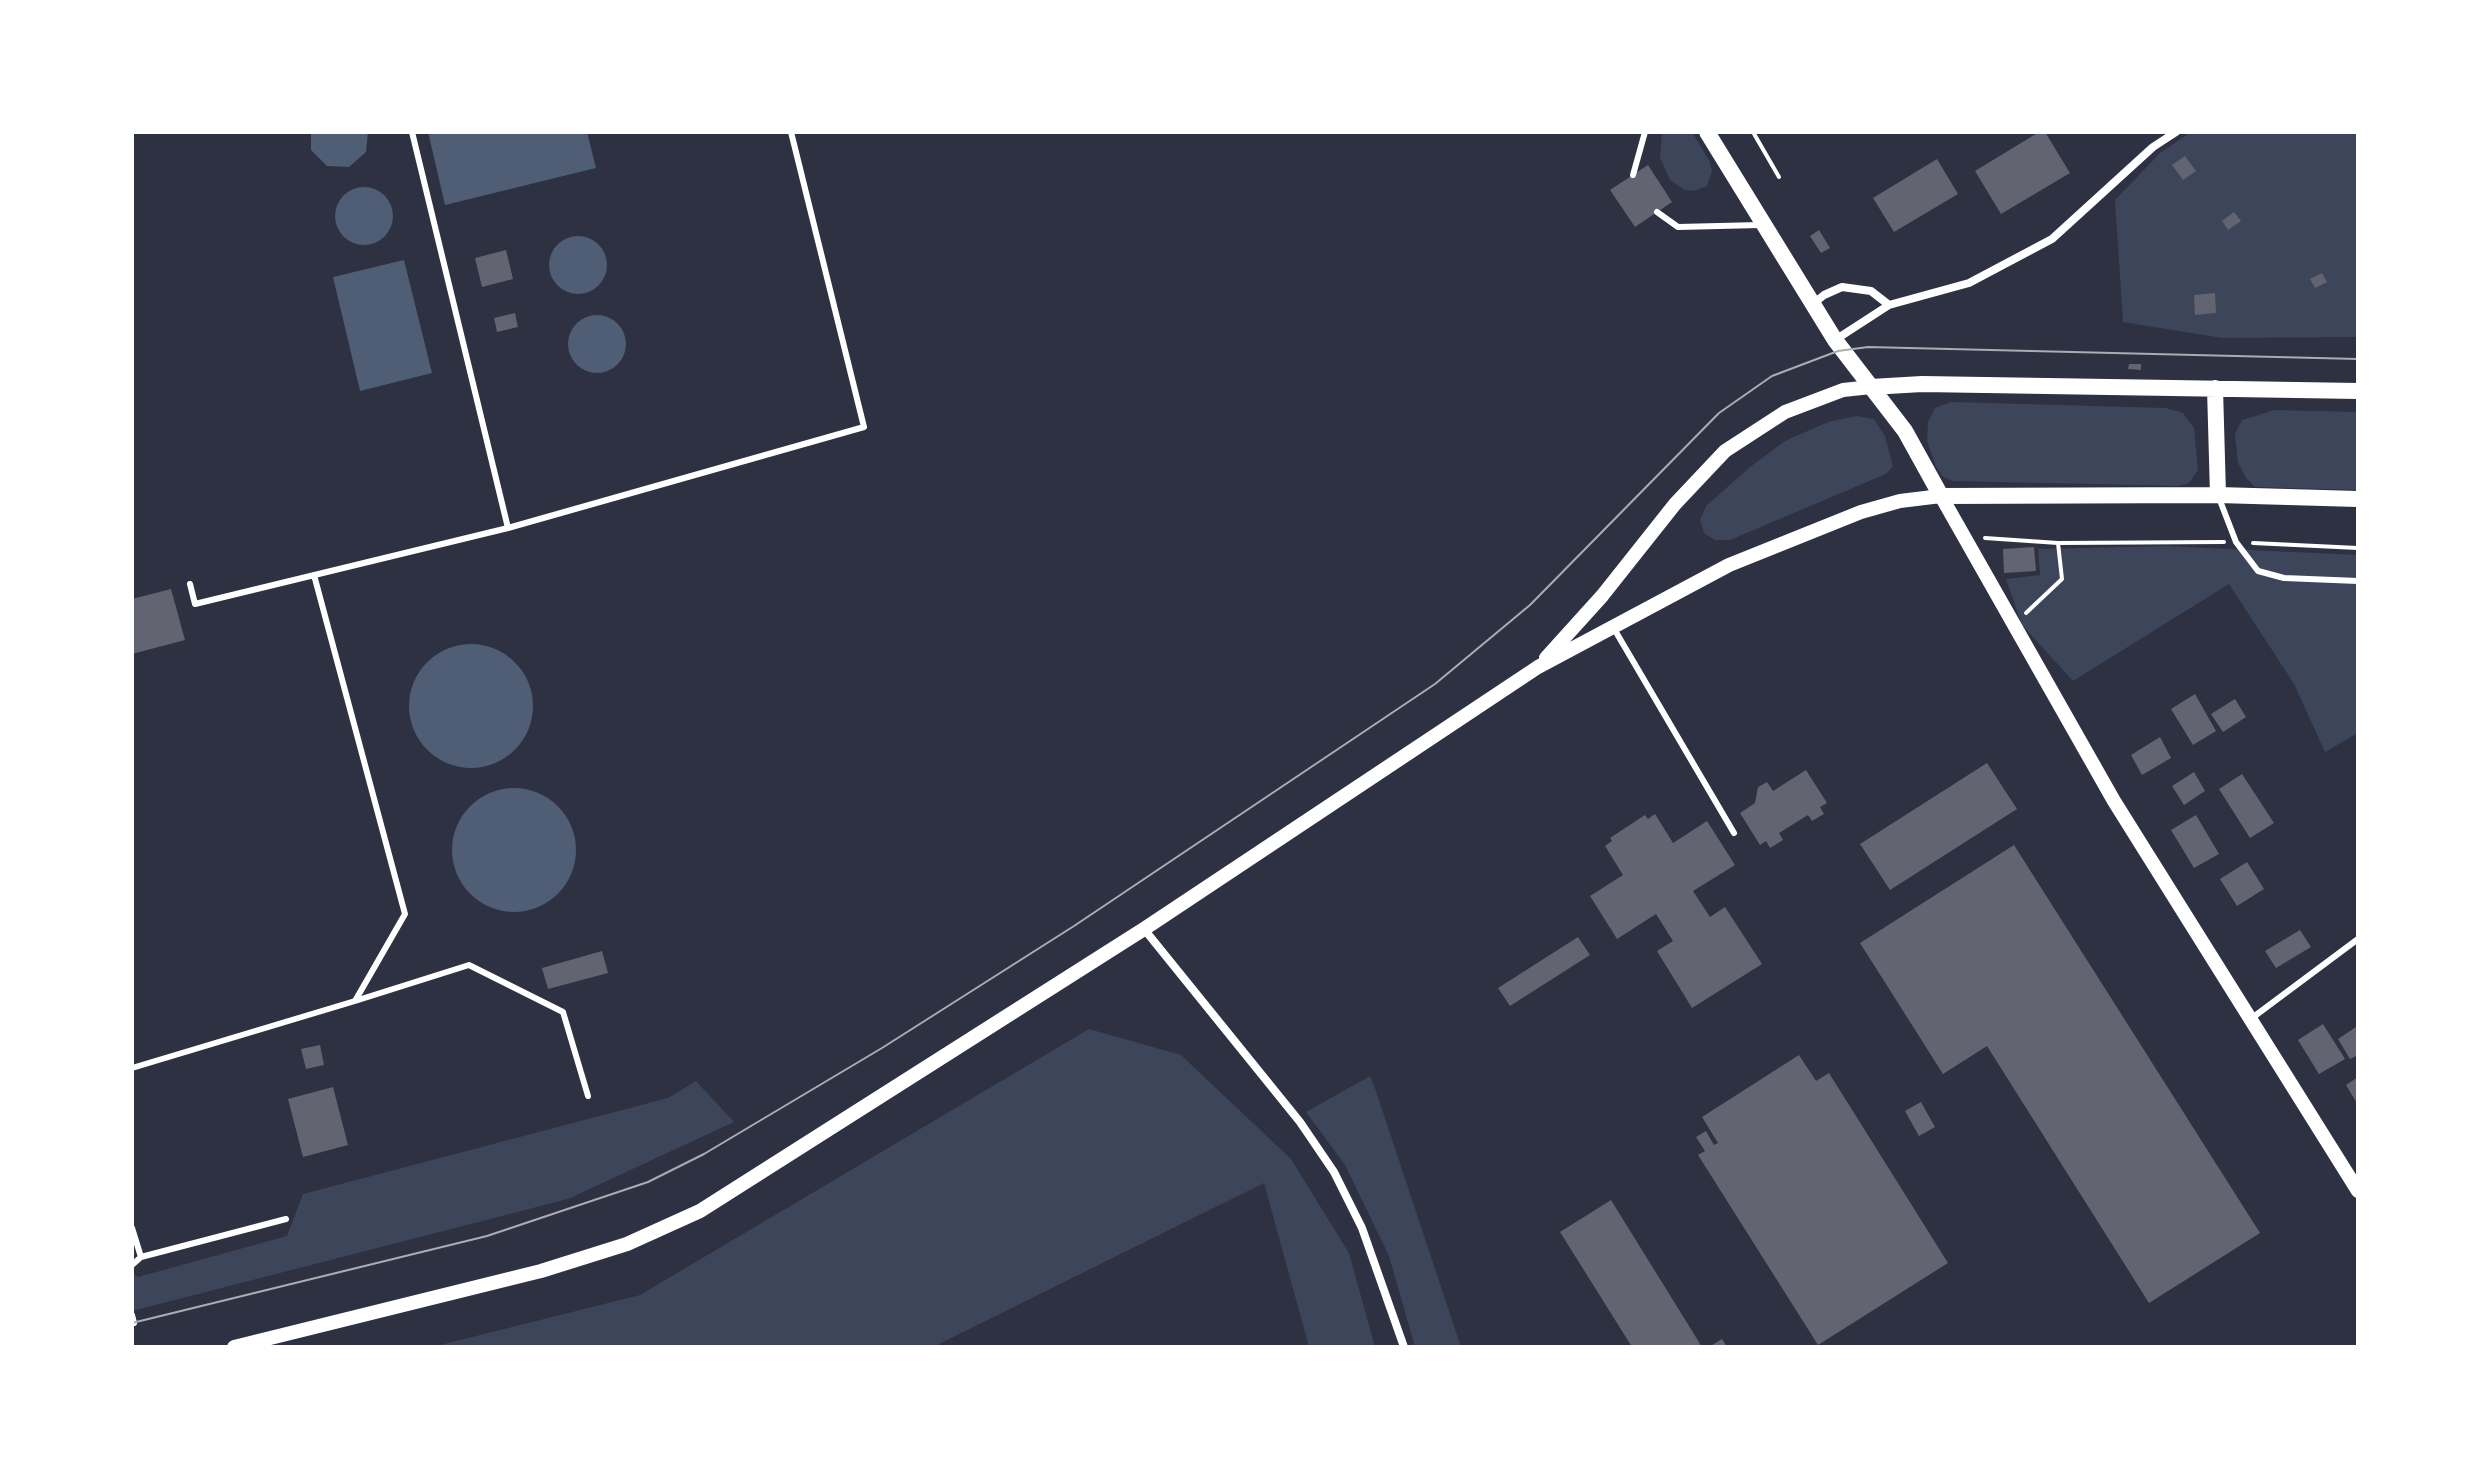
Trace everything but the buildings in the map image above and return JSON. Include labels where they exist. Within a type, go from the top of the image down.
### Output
[{"type":"main road","points":[[1707,132],[1835,340],[1905,431],[1941,496],[2218,495],[2358,499]]},
{"type":"main road","points":[[1871,387],[1909,383],[2358,391]]},
{"type":"main road","points":[[2215,388],[2218,495]]},
{"type":"street","points":[[1835,340],[1889,305],[1969,283],[2052,239],[2153,147],[2176,132]]},
{"type":"street","points":[[1813,304],[1842,287],[1858,287],[1889,305]]},
{"type":"street","points":[[1538,667],[1725,451],[1785,412],[1843,390],[1871,387]]},
{"type":"street","points":[[234,1347],[541,1271],[627,1244],[700,1211],[1144,929],[1538,667],[1729,565],[1861,512],[1900,501],[1941,496],[2114,801],[2358,1191]]},
{"type":"street","points":[[1144,929],[1300,1122],[1334,1172],[1368,1242],[1404,1347]]},
{"type":"lane","points":[[412,132],[508,528]]},
{"type":"lane","points":[[190,584],[195,604],[508,528],[864,427],[791,132]]},
{"type":"lane","points":[[1633,175],[1645,132]]},
{"type":"lane","points":[[1657,212],[1678,227],[1764,224]]},
{"type":"lane","points":[[2218,495],[2236,542],[2258,571],[2284,578],[2358,581]]},
{"type":"lane","points":[[314,575],[405,914],[355,1001]]},
{"type":"lane","points":[[1613,627],[1734,833]]},
{"type":"lane","points":[[2250,1019],[2358,939]]},
{"type":"lane","points":[[132,1068],[469,965],[563,1012],[588,1096]]},
{"type":"lane","points":[[132,1265],[141,1257],[286,1219]]},
{"type":"lane","points":[[132,1228],[141,1257]]},
{"type":"path","points":[[1753,132],[1779,177]]},
{"type":"path","points":[[1964,537],[2058,543],[2236,542],[2358,548]]},
{"type":"path","points":[[2014,625],[2062,579],[2058,543]]},
{"type":"shaded area","points":[[311,132],[368,132],[366,152],[349,167],[327,166],[311,150]]},
{"type":"shaded area","points":[[428,132],[587,132],[596,168],[445,205]]},
{"type":"shaded area","points":[[1662,132],[1692,132],[1710,162],[1712,171],[1707,186],[1694,191],[1685,190],[1670,180],[1660,158]]},
{"type":"shaded area","points":[[2191,132],[2358,132],[2358,337],[2222,338],[2123,322],[2115,200],[2160,153]]},
{"type":"shaded area","points":[[364,187],[385,195],[393,216],[385,237],[364,245],[343,237],[335,216],[343,195]]},
{"type":"shaded area","points":[[578,236],[599,244],[607,265],[599,286],[578,294],[557,286],[549,265],[557,244]]},
{"type":"shaded area","points":[[404,260],[432,373],[360,391],[333,277]]},
{"type":"shaded area","points":[[597,315],[618,323],[626,344],[618,365],[597,373],[576,365],[568,344],[576,323]]},
{"type":"shaded area","points":[[1951,402],[2166,408],[2183,413],[2194,428],[2198,470],[2189,483],[2178,486],[1953,481],[1943,477],[1936,467],[1927,441],[1928,422],[1935,408]]},
{"type":"shaded area","points":[[2274,410],[2358,412],[2358,490],[2255,487],[2238,463],[2235,434],[2242,420]]},
{"type":"shaded area","points":[[1856,416],[1874,419],[1885,436],[1893,466],[1886,474],[1730,540],[1715,540],[1704,533],[1700,520],[1706,506],[1750,467],[1785,441],[1828,422]]},
{"type":"shaded area","points":[[2165,546],[2358,555],[2358,733],[2325,752],[2294,684],[2229,584],[2073,681],[2022,625],[2006,579],[2040,575],[2038,549]]},
{"type":"shaded area","points":[[471,644],[495,649],[515,662],[528,682],[533,706],[528,730],[515,750],[495,763],[471,768],[447,763],[427,750],[414,730],[409,706],[414,682],[427,662],[447,649]]},
{"type":"shaded area","points":[[514,788],[538,793],[558,806],[571,826],[576,850],[571,874],[558,894],[538,907],[514,912],[490,907],[470,894],[457,874],[452,850],[457,826],[470,806],[490,793]]},
{"type":"shaded area","points":[[1089,1029],[1181,1055],[1291,1159],[1349,1253],[1375,1347],[1309,1347],[1264,1183],[933,1347],[432,1347],[640,1295]]},
{"type":"shaded area","points":[[1370,1076],[1461,1347],[1415,1347],[1389,1256],[1345,1165],[1306,1112]]},
{"type":"shaded area","points":[[696,1081],[734,1122],[568,1199],[132,1311],[132,1273],[138,1277],[287,1236],[303,1194],[668,1098]]},
{"type":"tram line","points":[[132,1323],[487,1236],[648,1182],[704,1154],[882,1048],[1074,926],[1435,684],[1530,605],[1719,413],[1772,376],[1838,351],[1868,347],[2358,359]]}]
